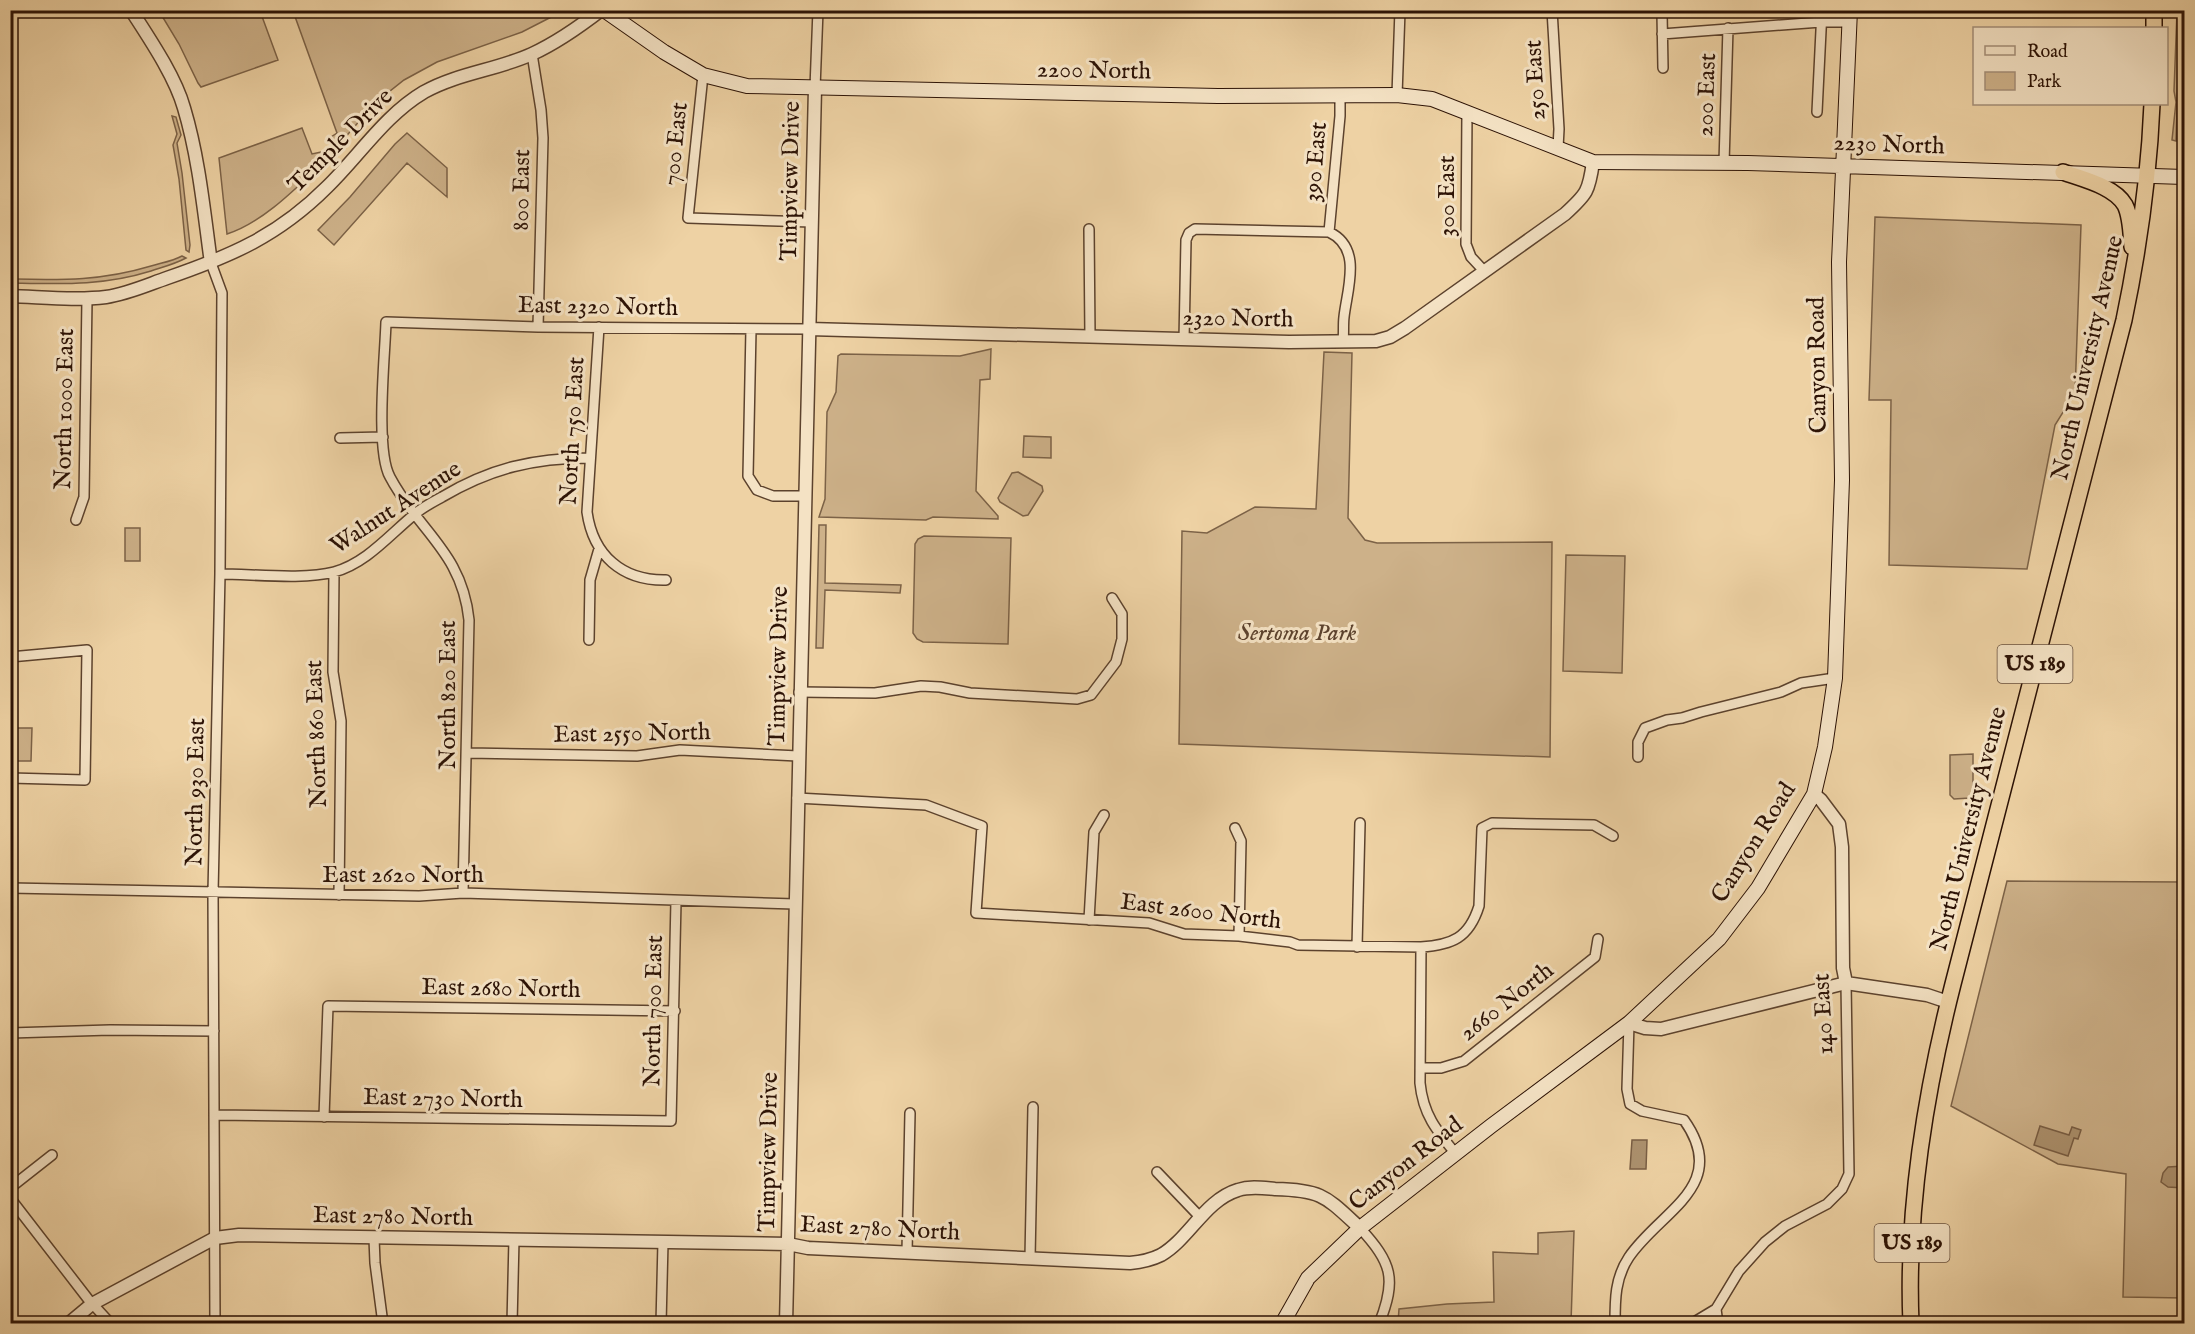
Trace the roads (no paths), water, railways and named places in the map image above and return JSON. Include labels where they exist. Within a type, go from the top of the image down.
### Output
[{"type":"highway","points":[[2154,10],[2154,27]]},
{"type":"highway","name":"North University Avenue","points":[[1911,1323],[1912,1239],[1918,1169],[1927,1106],[1948,1002],[2133,277],[2147,175],[2152,105]]},
{"type":"highway","points":[[2063,172],[2113,193],[2126,207],[2130,226],[2133,277]]},
{"type":"main road","name":"2200 North","points":[[602,10],[703,75],[747,86],[1218,96],[1397,94],[1432,99],[1593,162]]},
{"type":"main road","name":"Canyon Road","points":[[1282,1323],[1308,1278],[1360,1228],[1629,1023],[1719,939],[1758,888],[1814,794],[1825,747],[1835,678],[1842,480],[1839,262],[1850,16]]},
{"type":"main road","name":"2230 North","points":[[1593,162],[1724,163],[2184,177]]},
{"type":"street","points":[[130,10],[158,51],[184,106],[199,175],[211,263]]},
{"type":"street","name":"Temple Drive","points":[[10,296],[87,299],[121,294],[211,263],[250,245],[292,219],[349,166],[395,112],[424,92],[464,75],[532,54],[581,26],[602,10]]},
{"type":"street","name":"Timpview Drive","points":[[786,1323],[799,692],[818,10]]},
{"type":"street","points":[[1397,94],[1400,10]]},
{"type":"street","name":"250 East","points":[[1552,10],[1559,129],[1558,148]]},
{"type":"street","points":[[1817,112],[1821,10]]},
{"type":"street","points":[[1662,13],[1663,68]]},
{"type":"street","points":[[1662,33],[1821,21],[1850,16]]},
{"type":"street","name":"200 East","points":[[1724,163],[1728,28]]},
{"type":"street","name":"800 East","points":[[532,54],[543,138],[538,327]]},
{"type":"street","name":"700 East","points":[[703,75],[688,218],[812,222]]},
{"type":"street","name":"390 East","points":[[1329,232],[1340,95]]},
{"type":"street","name":"300 East","points":[[1467,112],[1466,244],[1471,257],[1485,272]]},
{"type":"street","name":"2320 North","points":[[809,329],[1289,342],[1376,341],[1389,338],[1565,214],[1583,197],[1589,186],[1593,162]]},
{"type":"street","points":[[1089,229],[1090,337]]},
{"type":"street","points":[[1184,339],[1186,240],[1189,233],[1195,229],[1329,232],[1342,241],[1350,264],[1351,283],[1344,316],[1343,341]]},
{"type":"street","name":"North 930 East","points":[[211,263],[222,293],[220,574],[213,893],[215,1323]]},
{"type":"street","name":"North 1000 East","points":[[76,520],[84,497],[87,299]]},
{"type":"street","name":"East 2320 North","points":[[386,322],[538,327],[809,329]]},
{"type":"street","name":"North 820 East","points":[[386,322],[383,454],[389,476],[453,564],[468,605],[468,753],[464,893]]},
{"type":"street","name":"North 750 East","points":[[599,327],[587,512],[591,533],[599,549]]},
{"type":"street","points":[[751,329],[748,476],[756,490],[772,496],[804,496]]},
{"type":"street","points":[[340,438],[383,437]]},
{"type":"street","name":"Walnut Avenue","points":[[220,574],[309,575],[334,572],[368,555],[415,513],[458,488],[495,471],[534,462],[590,458]]},
{"type":"street","points":[[589,640],[590,580],[599,549],[629,573],[645,579],[666,580]]},
{"type":"street","name":"North 860 East","points":[[334,572],[333,672],[341,721],[339,895]]},
{"type":"street","points":[[799,692],[876,693],[921,686],[970,693],[1077,699],[1091,695],[1116,662],[1122,639],[1122,614],[1112,598]]},
{"type":"street","points":[[10,657],[87,650],[85,780],[10,778]]},
{"type":"street","points":[[1638,757],[1638,742],[1645,728],[1667,720],[1781,692],[1801,683],[1835,678]]},
{"type":"street","name":"East 2550 North","points":[[468,753],[637,756],[680,750],[798,756]]},
{"type":"street","name":"140 East","points":[[1716,1309],[1739,1271],[1765,1242],[1785,1226],[1827,1204],[1842,1189],[1849,1174],[1842,847],[1839,824],[1814,794]]},
{"type":"street","name":"East 2600 North","points":[[797,798],[926,805],[982,826],[976,913],[1149,923],[1184,934],[1239,936],[1298,945],[1421,947],[1451,942],[1462,936],[1475,917],[1479,906],[1482,828],[1492,824],[1594,825],[1613,836]]},
{"type":"street","points":[[1089,920],[1094,832],[1104,815]]},
{"type":"street","points":[[1358,947],[1360,823]]},
{"type":"street","points":[[1235,828],[1241,841],[1239,936]]},
{"type":"street","name":"East 2620 North","points":[[10,888],[419,896],[464,893],[795,904]]},
{"type":"street","name":"North 700 East","points":[[671,1121],[676,901]]},
{"type":"street","name":"2660 North","points":[[1420,1068],[1441,1068],[1464,1061],[1595,957],[1598,939]]},
{"type":"street","points":[[1421,947],[1422,1100],[1426,1112],[1456,1154]]},
{"type":"street","points":[[1615,1323],[1618,1280],[1630,1256],[1686,1197],[1694,1185],[1699,1164],[1699,1148],[1694,1134],[1684,1120],[1642,1111],[1630,1104],[1627,1089],[1629,1023],[1645,1028],[1661,1029],[1846,983],[1927,995],[1948,1002]]},
{"type":"street","name":"East 2680 North","points":[[324,1117],[328,1006],[675,1011]]},
{"type":"street","points":[[10,1033],[110,1030],[214,1031]]},
{"type":"street","points":[[1030,1258],[1033,1107]]},
{"type":"street","points":[[907,1252],[910,1113]]},
{"type":"street","name":"East 2730 North","points":[[214,1115],[671,1121]]},
{"type":"street","points":[[10,1188],[52,1155]]},
{"type":"street","points":[[1157,1172],[1200,1217]]},
{"type":"street","name":"East 2780 North","points":[[215,1238],[239,1235],[788,1245],[808,1248],[1130,1263],[1142,1262],[1166,1252],[1224,1196],[1239,1190],[1301,1190],[1323,1196],[1360,1228]]},
{"type":"street","points":[[10,1198],[92,1304],[111,1323]]},
{"type":"street","points":[[1360,1228],[1383,1256],[1388,1270],[1390,1288],[1379,1323]]},
{"type":"street","points":[[68,1323],[92,1304],[215,1238]]},
{"type":"street","points":[[374,1238],[383,1323]]},
{"type":"street","points":[[512,1323],[514,1239]]},
{"type":"street","points":[[661,1323],[663,1242]]},
{"type":"street","points":[[1690,1323],[1716,1309],[1718,1323]]},
{"type":"park label","name":"Sertoma Park","points":[[1297,633]]}]
